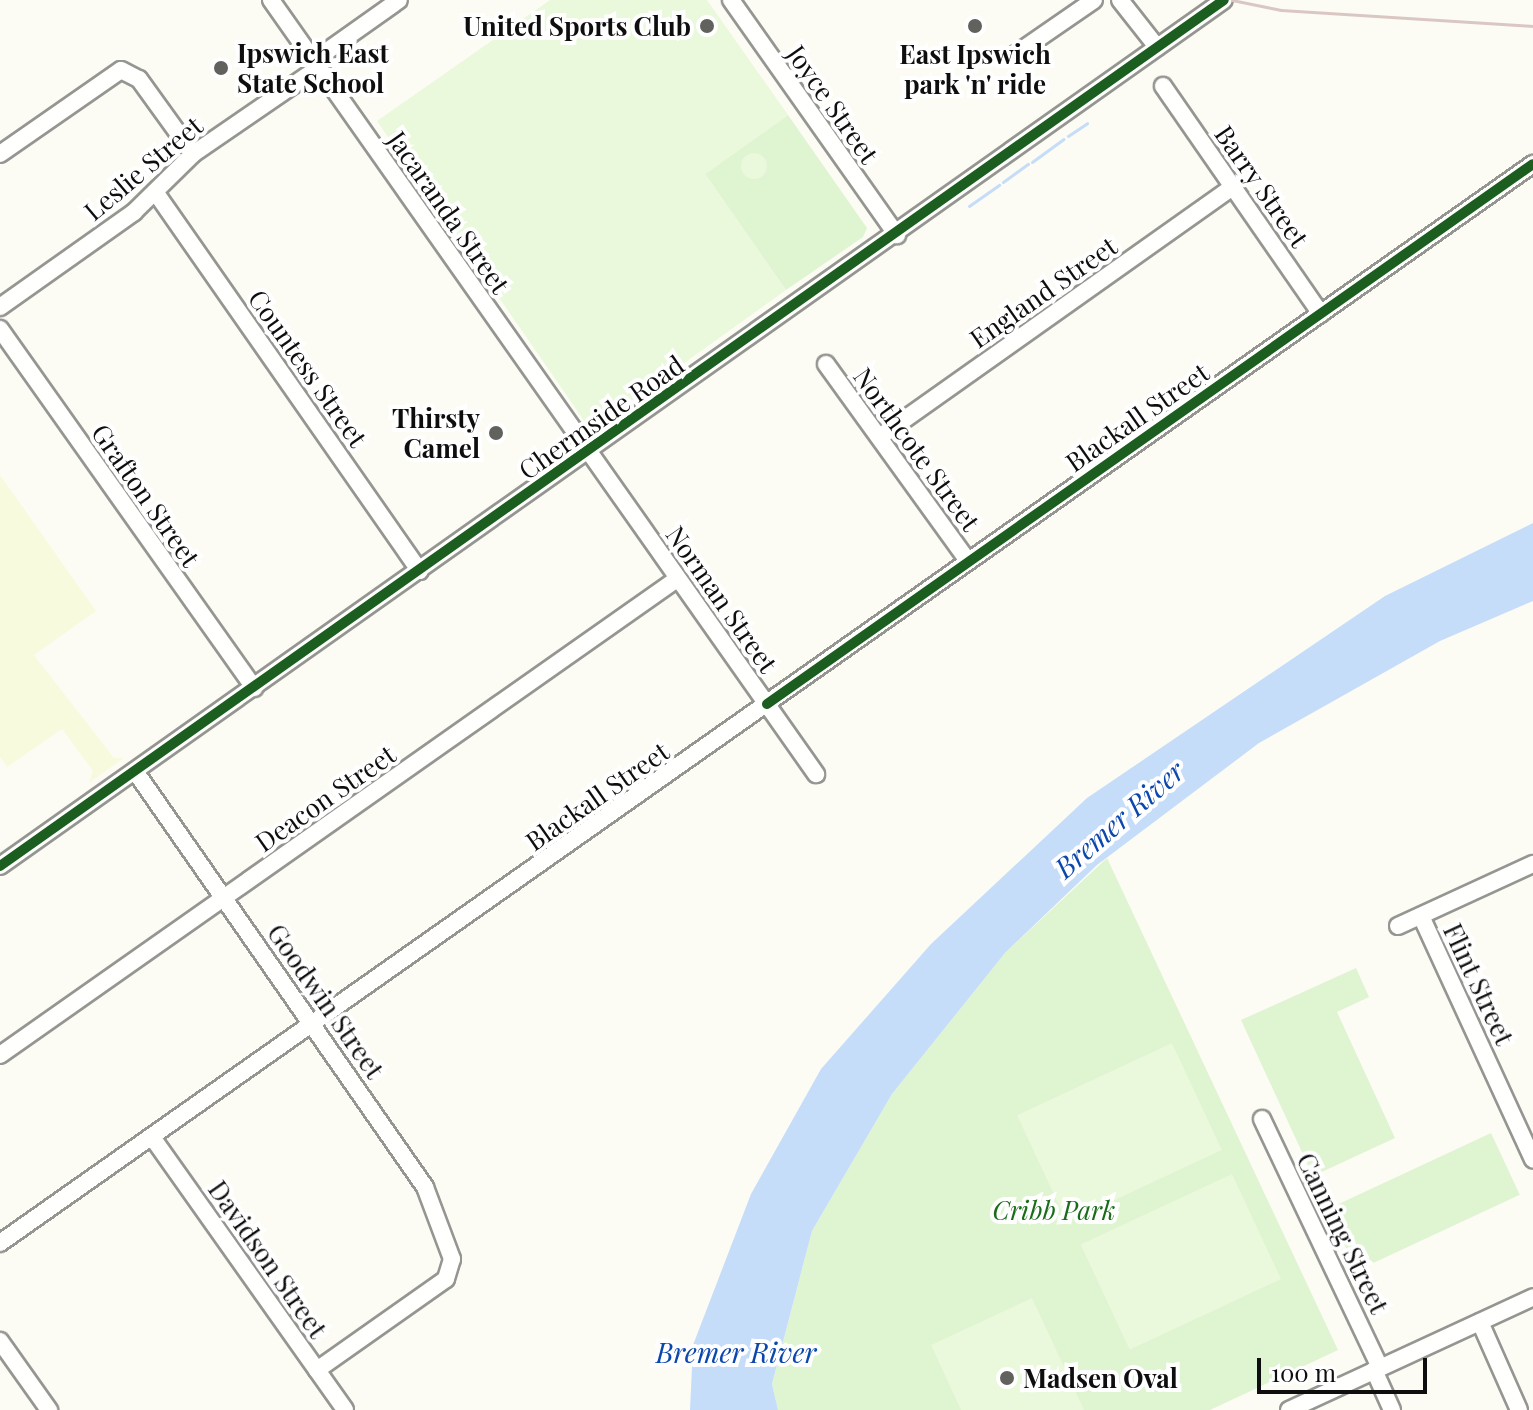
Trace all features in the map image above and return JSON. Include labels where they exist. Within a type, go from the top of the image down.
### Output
[{"type":"street","name":"Jacaranda Street","points":[[271,0],[589,453]]},
{"type":"street","name":"Leslie Street","points":[[0,307],[156,193],[193,154],[399,0]]},
{"type":"street","name":"Joyce Street","points":[[731,0],[897,235]]},
{"type":"street","points":[[1010,58],[1094,0]]},
{"type":"street","points":[[1120,0],[1157,47]]},
{"type":"street","name":"Chermside Road","points":[[0,866],[589,453],[1224,0]]},
{"type":"street","points":[[0,154],[113,73],[126,70],[139,79],[193,154]]},
{"type":"street","name":"Barry Street","points":[[1163,86],[1321,314]]},
{"type":"street","name":"Blackall Street","points":[[0,1243],[1533,164]]},
{"type":"street","name":"England Street","points":[[881,436],[1233,187]]},
{"type":"street","name":"Countess Street","points":[[156,193],[420,571]]},
{"type":"street","name":"Grafton Street","points":[[0,329],[254,688]]},
{"type":"street","name":"Northcote Street","points":[[826,364],[881,436],[968,561]]},
{"type":"street","name":"Norman Street","points":[[589,453],[816,774]]},
{"type":"street","name":"Deacon Street","points":[[0,1055],[677,579]]},
{"type":"street","name":"Goodwin Street","points":[[135,771],[428,1192],[453,1270],[317,1370]]},
{"type":"street","points":[[1398,926],[1533,864]]},
{"type":"street","name":"Flint Street","points":[[1421,916],[1533,1159]]},
{"type":"street","name":"Canning Street","points":[[1262,1119],[1377,1368],[1392,1410]]},
{"type":"street","name":"Davidson Street","points":[[152,1137],[345,1410]]},
{"type":"street","points":[[1289,1410],[1533,1297]]},
{"type":"street","points":[[1480,1322],[1519,1410]]},
{"type":"street","points":[[0,1341],[49,1410]]},
{"type":"green space","points":[[550,0],[707,0],[788,115],[705,174],[786,290],[602,422],[585,422],[377,121]]},
{"type":"green space","points":[[788,115],[867,228],[863,237],[786,290],[705,174]]},
{"type":"green space","points":[[754,153],[763,157],[767,166],[763,175],[754,179],[745,175],[741,166],[745,157]]},
{"type":"green space","points":[[0,475],[96,611],[34,655],[114,758],[124,758],[89,783],[93,771],[62,729],[7,767],[0,757]]},
{"type":"green space","name":"Cribb Park","points":[[1107,858],[1338,1350],[1210,1410],[778,1410],[772,1384],[812,1231],[892,1094],[1005,953]]},
{"type":"green space","points":[[1356,968],[1369,997],[1337,1012],[1395,1138],[1313,1176],[1241,1020]]},
{"type":"green space","points":[[1172,1043],[1222,1150],[1067,1222],[1017,1115]]},
{"type":"green space","points":[[1491,1133],[1520,1195],[1357,1271],[1328,1209]]},
{"type":"green space","points":[[1232,1174],[1281,1279],[1130,1350],[1081,1245]]},
{"type":"green space","name":"Madsen Oval","points":[[1032,1298],[1084,1410],[961,1410],[931,1345]]},
{"type":"water","name":"Bremer River","points":[[1533,523],[1533,601],[1440,641],[1259,743],[1097,865],[1005,953],[892,1094],[812,1231],[772,1384],[778,1410],[690,1410],[693,1345],[751,1194],[821,1069],[931,944],[1087,798],[1385,596]]},
{"type":"waterway","points":[[1068,136],[1087,123]]},
{"type":"waterway","points":[[1032,162],[1064,139]]},
{"type":"waterway","points":[[1003,182],[1028,164]]},
{"type":"waterway","points":[[969,206],[999,185]]},
{"type":"railway","points":[[1232,0],[1281,10],[1533,26]]},
{"type":"cycle path","points":[[0,866],[1224,0]]},
{"type":"cycle path","points":[[767,704],[1533,164]]},
{"type":"place","name":"United Sports Club","points":[[707,26]]},
{"type":"place","name":"East Ipswich park 'n' ride","points":[[975,26]]},
{"type":"place","name":"Ipswich East State School","points":[[221,68]]},
{"type":"place","name":"Thirsty Camel","points":[[496,433]]},
{"type":"place","name":"Madsen Oval","points":[[1007,1378]]}]
